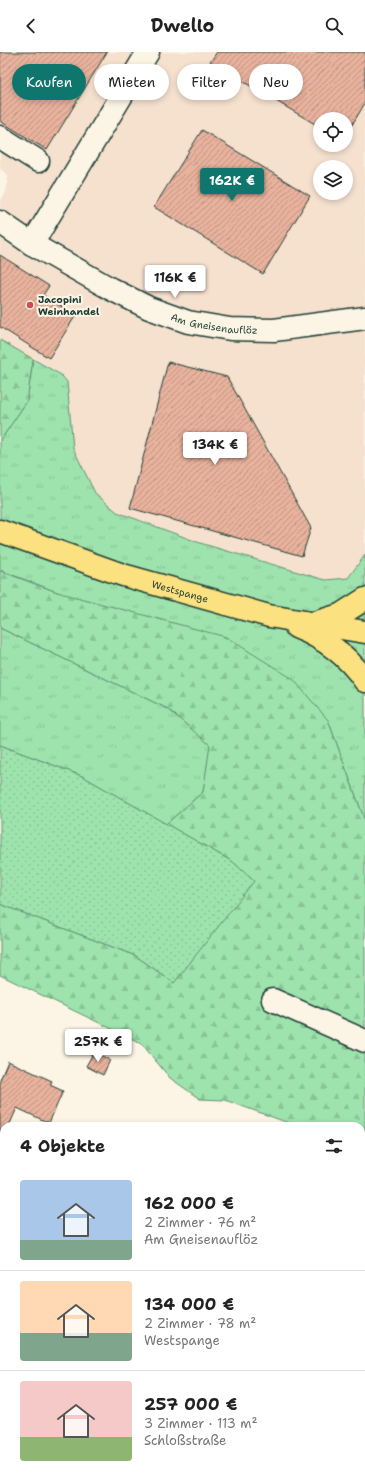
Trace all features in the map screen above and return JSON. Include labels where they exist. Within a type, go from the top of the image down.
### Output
[{"type":"main road","name":"Westspange","points":[[0,531],[123,575],[269,616],[365,632]]},
{"type":"main road","points":[[313,624],[340,615],[365,598]]},
{"type":"main road","points":[[269,616],[313,634],[344,656],[357,669],[365,681]]},
{"type":"street","points":[[32,244],[148,52]]},
{"type":"street","points":[[0,137],[38,161]]},
{"type":"street","name":"Am Gneisenauflöz","points":[[0,222],[32,244],[149,308],[188,322],[230,329],[274,330],[365,318]]},
{"type":"street","points":[[273,1000],[365,1041]]},
{"type":"shaded area","points":[[0,52],[365,52],[365,555],[348,578],[325,580],[200,543],[117,512],[95,493],[73,448],[67,382],[61,375],[0,340],[0,201],[6,192],[8,175],[0,169]]},
{"type":"green space","points":[[0,340],[33,359],[27,401],[0,441]]},
{"type":"green space","points":[[33,359],[61,375],[67,382],[73,448],[95,493],[117,512],[200,543],[325,580],[348,578],[365,555],[365,821],[328,720],[57,592],[0,570],[0,441],[27,401]]},
{"type":"green space","points":[[0,571],[57,592],[226,637],[293,679],[328,720],[365,821],[365,1122],[286,1122],[225,1100],[200,1099],[170,1078],[141,1043],[0,975],[0,904],[136,956],[174,983],[233,862],[166,824],[203,792],[210,745],[168,709],[0,628]]},
{"type":"green space","points":[[0,628],[168,709],[211,745],[203,792],[166,824],[82,776],[0,745]]},
{"type":"green space","points":[[0,745],[82,776],[233,862],[254,881],[174,983],[136,956],[0,904]]},
{"type":"building","points":[[0,52],[107,52],[100,64],[94,64],[94,73],[86,86],[86,64],[12,64],[12,100],[78,100],[47,150],[0,121]]},
{"type":"building","points":[[217,52],[365,52],[365,103],[353,123],[353,112],[313,112],[313,123],[274,100],[303,100],[303,64],[249,64],[249,85],[241,80],[241,64],[213,64],[210,62]]},
{"type":"building","points":[[202,130],[310,196],[263,274],[154,207]]},
{"type":"building","name":"Jacopini Weinhandel","points":[[0,255],[49,286],[43,295],[76,315],[49,358],[0,327]]},
{"type":"building","points":[[168,362],[227,377],[311,528],[302,556],[130,508]]},
{"type":"building","points":[[94,1052],[110,1060],[103,1075],[86,1066]]},
{"type":"building","points":[[8,1061],[52,1081],[50,1085],[63,1091],[49,1122],[17,1108],[11,1122],[0,1122],[0,1080]]},
{"type":"place","name":"Jacopini Weinhandel","points":[[30,305]]}]
